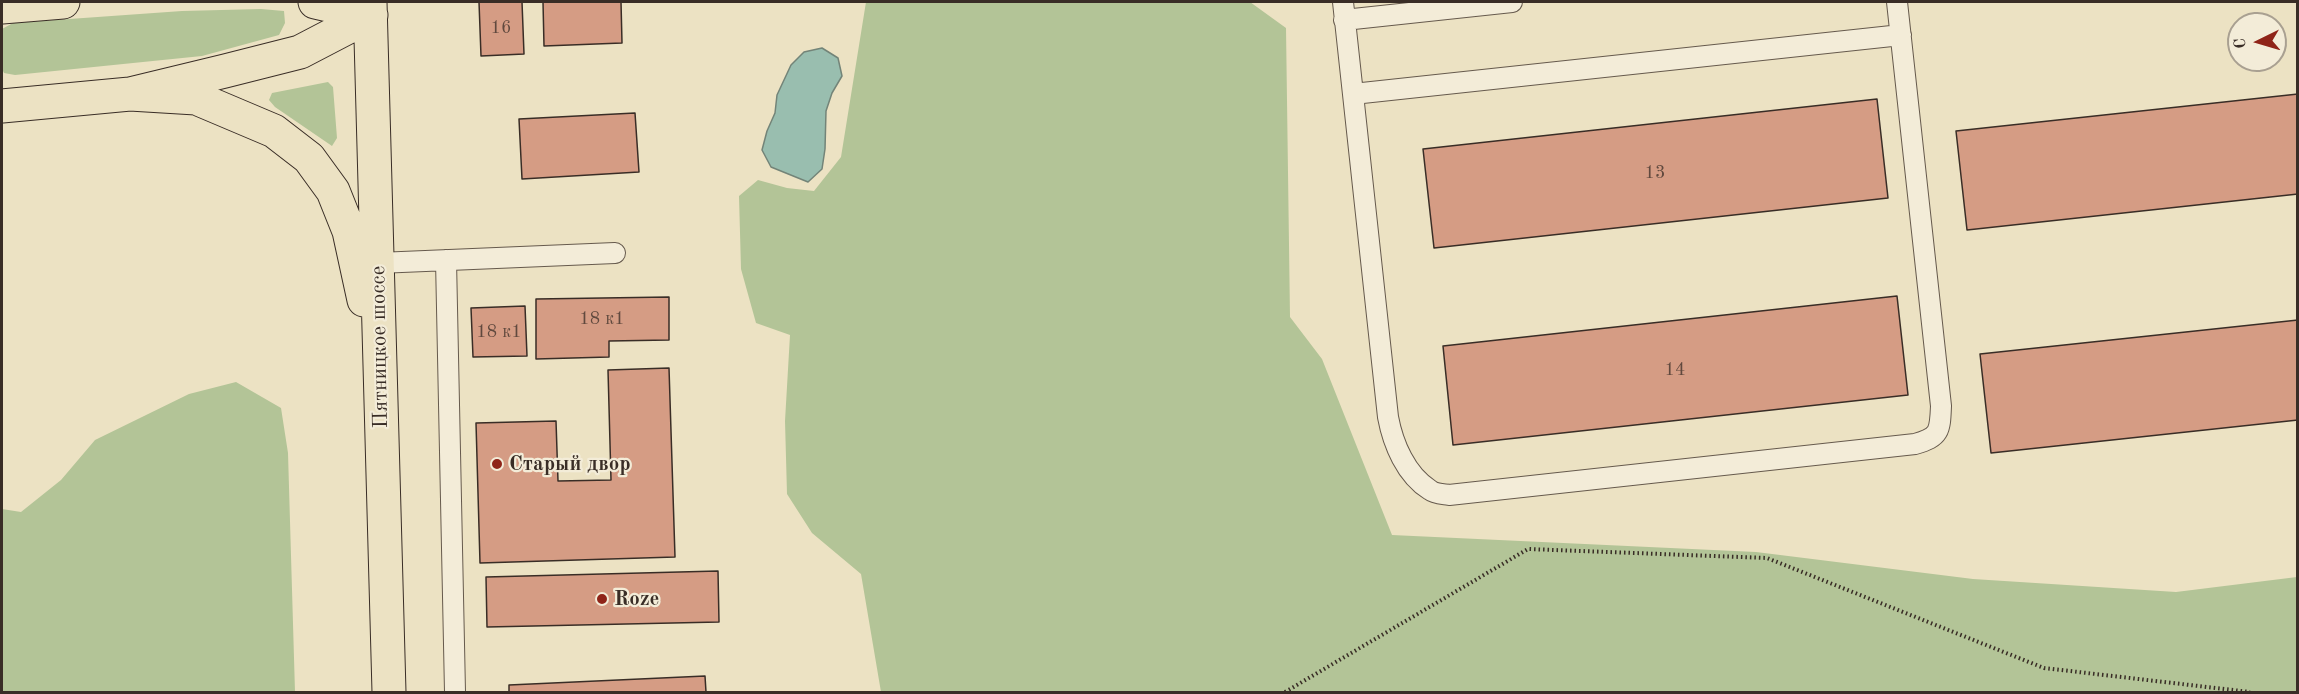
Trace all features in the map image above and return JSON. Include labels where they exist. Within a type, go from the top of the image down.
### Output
[{"type":"main road","points":[[2,7],[63,2]]},
{"type":"main road","points":[[315,2],[371,8]]},
{"type":"main road","points":[[2,106],[130,94],[300,52],[371,8]]},
{"type":"main road","name":"Пятницкое шоссе","points":[[371,8],[389,693]]},
{"type":"main road","points":[[130,94],[196,98],[274,131],[309,158],[333,191],[349,231],[362,289],[381,402]]},
{"type":"lane","points":[[1512,2],[1344,11],[1392,440],[1419,480],[1432,492],[1449,495],[1915,444],[1931,440],[1940,426],[1941,406],[1897,2]]},
{"type":"lane","points":[[1353,94],[1901,35]]},
{"type":"lane","points":[[378,263],[615,254]]},
{"type":"lane","points":[[446,260],[455,693]]},
{"type":"path","points":[[1284,693],[1528,549],[1767,558],[2044,668],[2250,693]]},
{"type":"shaded area","points":[[866,2],[1250,2],[1286,28],[1290,317],[1322,359],[1392,535],[1756,552],[1973,579],[2176,592],[2297,577],[2297,692],[881,692],[861,574],[812,533],[787,494],[785,421],[790,335],[756,323],[741,269],[739,196],[758,180],[787,188],[814,191],[841,157]]},
{"type":"shaded area","points":[[261,9],[284,11],[285,23],[279,35],[202,56],[15,75],[4,73],[2,69],[2,29],[13,23],[182,11]]},
{"type":"shaded area","points":[[822,48],[838,58],[842,76],[832,93],[826,111],[822,169],[808,182],[771,167],[762,150],[775,113],[777,95],[791,65],[804,52]]},
{"type":"shaded area","points":[[328,82],[333,87],[337,138],[332,146],[275,107],[269,100],[272,93]]},
{"type":"shaded area","points":[[236,382],[281,408],[288,453],[295,692],[2,692],[2,509],[21,512],[61,480],[95,440],[189,394]]},
{"type":"building","points":[[479,2],[522,2],[524,54],[481,56]]},
{"type":"building","points":[[543,2],[621,2],[622,43],[544,46]]},
{"type":"building","points":[[2298,94],[2298,194],[1967,230],[1956,131]]},
{"type":"building","points":[[1877,99],[1888,198],[1434,248],[1423,149]]},
{"type":"building","points":[[635,113],[639,172],[522,179],[519,119]]},
{"type":"building","points":[[1897,296],[1908,395],[1453,445],[1443,346]]},
{"type":"building","points":[[669,297],[669,340],[609,341],[609,357],[536,359],[536,299]]},
{"type":"building","points":[[525,306],[527,356],[473,357],[471,308]]},
{"type":"building","points":[[2298,320],[2298,420],[1991,453],[1980,354]]},
{"type":"building","points":[[669,368],[675,557],[480,563],[476,423],[556,421],[558,481],[611,480],[608,370]]},
{"type":"building","name":"Roze","points":[[718,571],[719,622],[487,627],[486,577]]},
{"type":"building","points":[[705,676],[706,692],[509,692],[509,685]]},
{"type":"place","name":"Старый двор","points":[[497,464]]},
{"type":"place","name":"Roze","points":[[602,599]]}]
